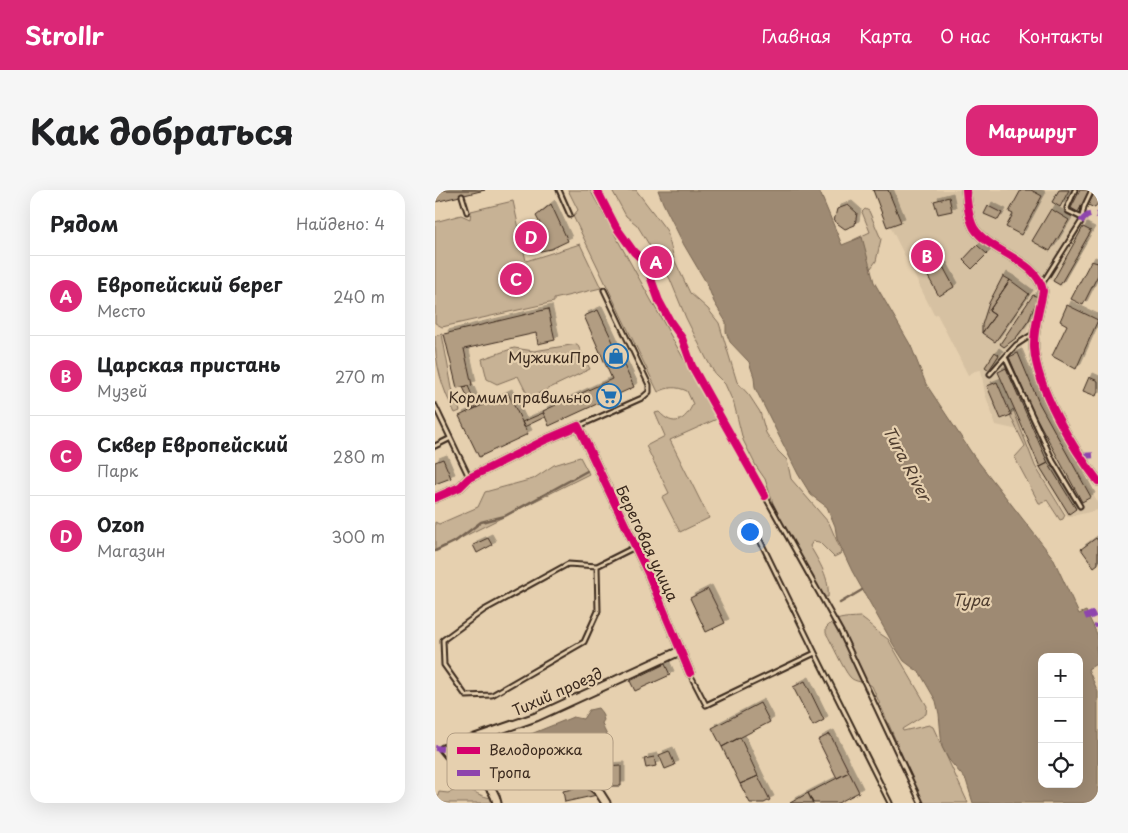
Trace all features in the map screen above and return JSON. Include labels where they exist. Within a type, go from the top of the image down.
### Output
[{"type":"street","points":[[966,190],[968,209],[974,228],[988,242],[1035,273],[1042,285],[1043,291],[1034,348],[1037,365],[1048,399],[1076,448],[1098,481]]},
{"type":"street","points":[[435,498],[461,487],[469,478],[545,440],[578,426]]},
{"type":"street","name":"Береговая улица","points":[[578,426],[635,547],[690,673]]},
{"type":"street","name":"Тихий проезд","points":[[491,733],[536,717],[680,650]]},
{"type":"street","name":"Тихий проезд","points":[[491,790],[497,803]]},
{"type":"street","points":[[597,790],[606,803]]},
{"type":"lane","points":[[559,190],[570,216]]},
{"type":"lane","points":[[1075,190],[1067,208],[1068,211],[1080,217]]},
{"type":"lane","points":[[1042,285],[1081,222],[1080,217],[1092,190]]},
{"type":"lane","points":[[462,196],[467,212]]},
{"type":"lane","points":[[578,426],[642,398],[649,392],[649,385],[604,290]]},
{"type":"lane","points":[[990,374],[1016,345],[1035,333]]},
{"type":"lane","points":[[1005,357],[1053,460],[1080,506]]},
{"type":"lane","points":[[435,406],[469,478]]},
{"type":"lane","points":[[435,446],[449,439]]},
{"type":"lane","points":[[765,496],[841,632],[921,803]]},
{"type":"lane","points":[[751,524],[890,803]]},
{"type":"lane","points":[[597,566],[598,612],[584,642],[492,695],[466,696],[444,665],[443,640],[484,610],[568,564],[597,566],[635,547]]},
{"type":"lane","points":[[690,673],[706,705],[815,653]]},
{"type":"shaded area","points":[[568,190],[590,190],[717,419],[670,440],[709,518],[680,532],[662,497],[669,493],[646,446],[665,436],[655,413],[659,412],[670,420],[679,420],[686,415],[693,404],[687,391],[683,389],[672,388],[658,392],[573,216],[578,210]]},
{"type":"shaded area","points":[[612,190],[636,190],[667,231],[674,259],[690,293],[708,309],[719,323],[737,382],[749,395],[760,412],[766,433],[778,451],[787,460],[791,479],[829,523],[842,553],[834,557],[819,542],[813,541],[810,546],[826,577],[828,597],[825,597],[786,530],[773,503],[765,479],[743,440],[734,404],[725,384],[715,374],[706,358],[686,318],[670,279],[637,225],[626,216]]},
{"type":"shaded area","points":[[872,190],[1094,190],[1084,210],[1092,232],[1061,287],[1044,276],[1033,294],[1038,297],[1021,350],[1044,407],[1074,463],[1098,502],[1098,510],[1068,517],[1036,466],[1018,430],[996,425],[985,394],[981,370],[968,375],[937,314],[934,315],[890,226],[887,227]]},
{"type":"shaded area","points":[[513,201],[526,261],[580,244],[601,288],[554,299],[554,302],[442,327],[435,323],[435,222],[461,215],[470,219],[471,211]]},
{"type":"shaded area","points":[[865,209],[869,211],[881,239],[876,261],[871,268],[863,268],[853,240],[870,232],[862,212]]},
{"type":"shaded area","points":[[442,334],[452,388],[460,411],[455,413],[446,395],[438,366],[435,336]]},
{"type":"shaded area","points":[[577,344],[590,369],[533,396],[527,394],[518,376],[497,384],[487,379],[482,359],[514,348],[534,351]]},
{"type":"shaded area","points":[[1013,409],[1035,466],[1065,515],[1063,519],[1060,520],[1047,500],[1039,503],[1017,462],[1015,457],[1025,446],[1011,417]]},
{"type":"shaded area","points":[[580,457],[589,474],[435,551],[435,522],[439,524],[478,507],[485,492],[533,479],[554,465]]},
{"type":"shaded area","points":[[860,617],[888,639],[927,706],[926,714],[902,729],[903,731],[929,725],[933,727],[968,803],[923,803],[872,686],[852,679],[844,668],[826,633],[826,628],[837,620]]},
{"type":"shaded area","points":[[456,790],[470,790],[492,798],[491,803],[436,803],[439,792],[448,793]]},
{"type":"water","name":"Тура","points":[[658,190],[819,190],[842,245],[862,237],[874,282],[911,346],[926,384],[973,455],[1053,558],[1079,614],[1086,611],[1098,636],[1098,644],[1096,646],[1098,663],[1088,669],[1098,692],[1098,803],[973,803],[966,780],[949,760],[942,747],[936,701],[920,673],[904,661],[893,644],[852,571],[837,539],[835,526],[827,507],[811,495],[798,474],[755,388],[749,362],[730,342],[726,332],[726,322],[714,302],[707,284],[684,245]]},
{"type":"water","points":[[598,708],[602,713],[604,720],[602,723],[606,733],[534,733],[573,717],[583,719],[589,710]]},
{"type":"building","points":[[435,190],[485,190],[435,202]]},
{"type":"building","points":[[873,190],[888,190],[901,222],[887,227]]},
{"type":"building","points":[[1021,190],[1031,190],[1042,196],[1021,235],[1006,227],[1013,214],[1009,212]]},
{"type":"building","points":[[1059,190],[1069,190],[1060,207],[1052,202]]},
{"type":"building","points":[[1080,190],[1090,190],[1078,212],[1071,208]]},
{"type":"building","points":[[1096,190],[1098,190],[1098,202],[1095,208],[1088,205]]},
{"type":"building","points":[[949,197],[952,211],[938,214],[934,201]]},
{"type":"building","points":[[551,204],[568,241],[551,249],[531,253],[526,232],[543,229],[536,216]]},
{"type":"building","points":[[848,205],[857,213],[855,225],[845,229],[834,221],[837,209]]},
{"type":"building","points":[[988,206],[1002,213],[998,220],[984,214]]},
{"type":"building","points":[[1051,209],[1069,220],[1050,251],[1032,241]]},
{"type":"building","points":[[1083,227],[1091,231],[1060,285],[1053,281]]},
{"type":"building","points":[[977,245],[987,254],[972,269],[963,260]]},
{"type":"building","points":[[933,248],[954,287],[939,296],[917,257]]},
{"type":"building","points":[[1091,261],[1098,263],[1098,275],[1083,305],[1071,299]]},
{"type":"building","points":[[1003,276],[1010,280],[989,311],[995,315],[982,333],[982,325],[989,303]]},
{"type":"building","points":[[1010,280],[1029,294],[995,342],[982,333],[995,315],[989,311]]},
{"type":"building","points":[[1033,295],[1038,297],[1029,320],[1016,338],[1004,347],[1000,344]]},
{"type":"building","points":[[1067,305],[1098,320],[1076,369],[1052,356],[1067,325],[1060,321]]},
{"type":"building","points":[[548,309],[555,340],[538,344],[536,333],[464,349],[472,385],[457,388],[444,334]]},
{"type":"building","points":[[598,310],[634,387],[549,426],[543,411],[612,379],[584,316]]},
{"type":"building","points":[[995,352],[999,355],[989,370],[985,367]]},
{"type":"building","points":[[1018,353],[1039,403],[1091,497],[1082,502],[1031,408],[1009,357]]},
{"type":"building","points":[[1006,368],[1048,463],[1040,467],[998,372]]},
{"type":"building","points":[[1089,377],[1098,381],[1096,396],[1083,391]]},
{"type":"building","points":[[997,382],[1011,415],[1001,419],[987,386]]},
{"type":"building","points":[[468,386],[477,407],[473,409],[463,387]]},
{"type":"building","points":[[508,393],[528,434],[479,457],[459,416]]},
{"type":"building","points":[[543,413],[545,417],[524,427],[522,422]]},
{"type":"building","points":[[443,459],[451,478],[435,484],[435,462]]},
{"type":"building","points":[[1048,463],[1076,509],[1069,514],[1040,467]]},
{"type":"building","points":[[488,538],[492,545],[477,553],[473,545]]},
{"type":"building","points":[[1096,538],[1098,541],[1098,564],[1094,567],[1081,549]]},
{"type":"building","points":[[708,589],[725,623],[706,632],[690,598]]},
{"type":"building","points":[[665,664],[670,675],[635,691],[630,681]]},
{"type":"building","points":[[805,681],[824,720],[813,726],[793,687]]},
{"type":"building","points":[[760,703],[770,722],[722,747],[712,728]]},
{"type":"building","points":[[830,734],[849,772],[837,778],[818,740]]},
{"type":"building","points":[[740,737],[758,776],[740,784],[722,747]]},
{"type":"building","points":[[669,751],[675,765],[665,769],[659,755]]},
{"type":"building","points":[[654,757],[656,766],[646,768],[644,759]]},
{"type":"building","points":[[613,766],[621,766],[621,786],[613,786]]},
{"type":"building","points":[[849,772],[859,792],[838,803],[813,803],[808,793]]},
{"type":"building","points":[[758,776],[770,800],[764,803],[750,803],[740,784]]},
{"type":"building","points":[[593,790],[597,795],[565,802],[563,791]]},
{"type":"building","points":[[808,793],[813,803],[790,803]]},
{"type":"waterway","points":[[435,551],[456,541],[481,522],[505,516],[587,471]]},
{"type":"waterway","points":[[840,603],[862,590]]},
{"type":"marked path","points":[[1081,222],[1088,216],[1098,215]]},
{"type":"marked path","points":[[1081,456],[1098,455]]},
{"type":"marked path","points":[[1085,617],[1092,614],[1098,627]]},
{"type":"marked path","points":[[435,748],[443,749]]},
{"type":"cycle path","points":[[597,190],[616,227],[634,252],[645,262],[659,301],[682,338],[692,366],[765,496]]},
{"type":"cycle path","points":[[966,190],[972,224],[981,237],[1023,264],[1039,280],[1043,291],[1037,319],[1034,348],[1042,382],[1049,400],[1068,436],[1098,481]]},
{"type":"cycle path","points":[[435,498],[460,487],[469,478],[545,440],[578,426],[648,573],[690,673]]},
{"type":"place","name":"Ozon","points":[[531,237]]},
{"type":"place","name":"Царская пристань","points":[[927,256]]},
{"type":"place","name":"Европейский берег","points":[[656,262]]},
{"type":"place","name":"Сквер Европейский","points":[[516,279]]},
{"type":"place","name":"МужикиПро","points":[[616,356]]},
{"type":"place","name":"Кормим правильно","points":[[609,396]]},
{"type":"water label","name":"Tura River","points":[[908,463]]}]
